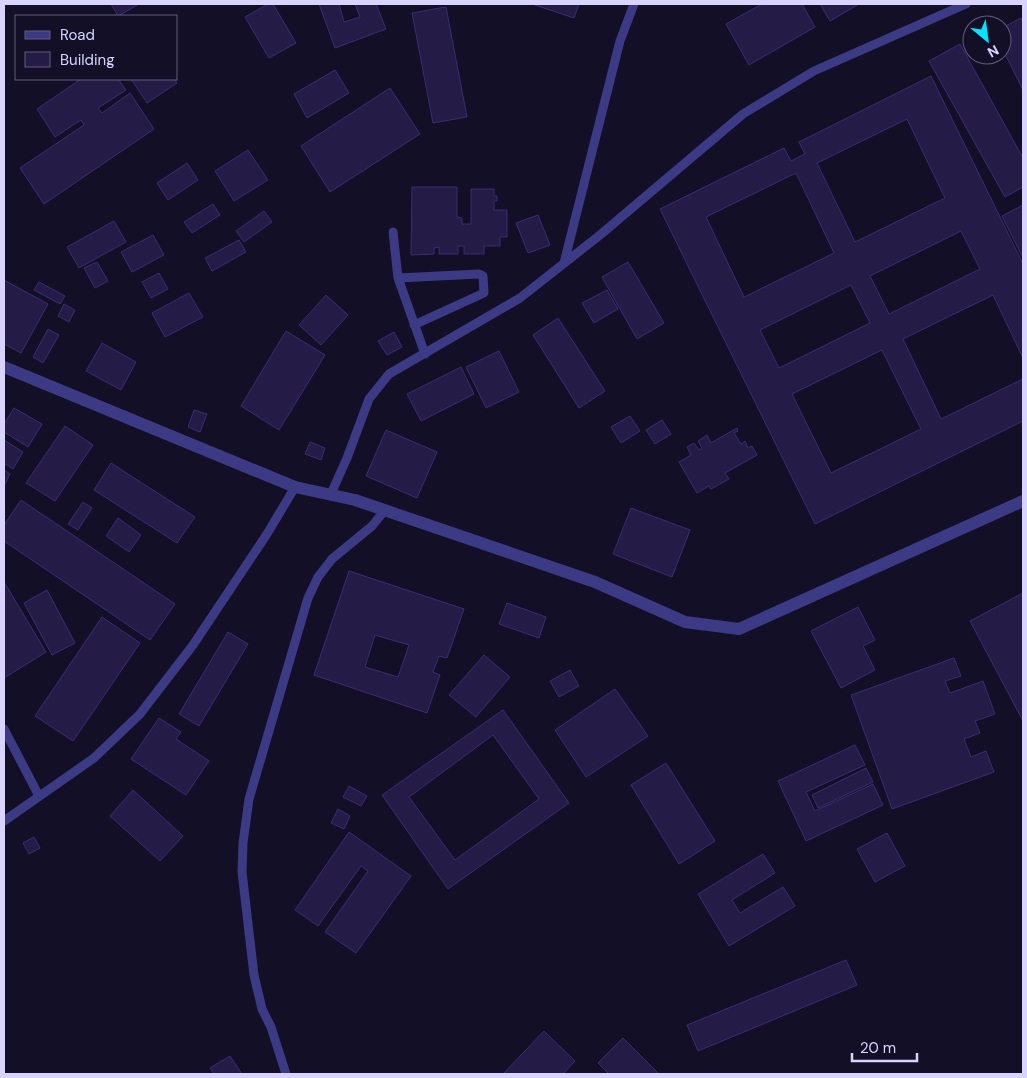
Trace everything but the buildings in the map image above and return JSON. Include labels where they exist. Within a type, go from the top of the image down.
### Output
[{"type":"street","points":[[4,366],[294,487],[355,500],[595,582],[685,622],[739,629],[1023,501]]},
{"type":"lane","points":[[564,263],[620,41],[634,4]]},
{"type":"lane","points":[[330,496],[347,458],[369,399],[389,374],[520,298],[600,235],[744,114],[814,71],[966,4]]},
{"type":"lane","points":[[393,232],[398,278],[425,354]]},
{"type":"lane","points":[[398,278],[479,274],[484,276],[484,293],[414,325]]},
{"type":"lane","points":[[4,821],[94,758],[140,714],[194,645],[267,534],[294,487]]},
{"type":"lane","points":[[286,1074],[271,1028],[262,1009],[254,975],[242,872],[242,843],[249,799],[308,598],[318,577],[332,560],[372,526],[385,510]]},
{"type":"lane","points":[[4,728],[39,796]]}]
